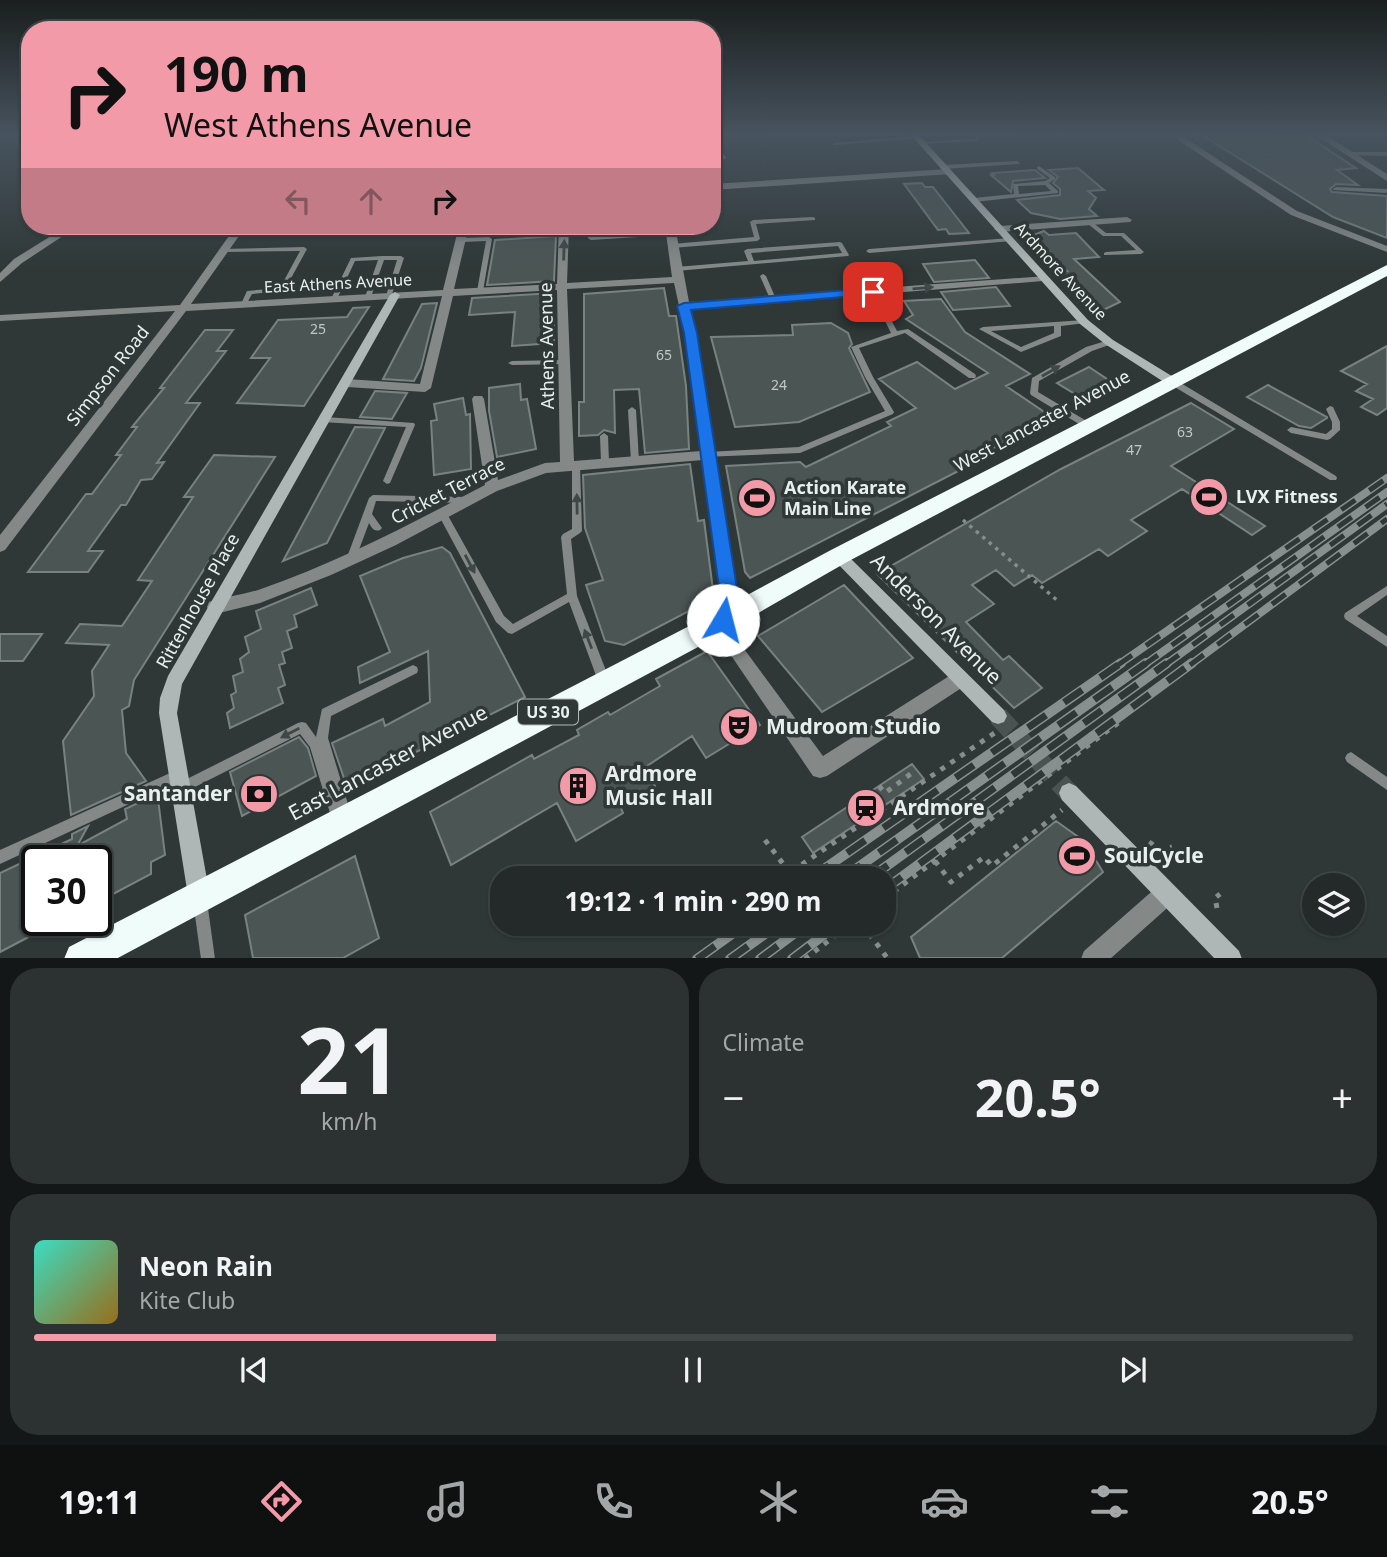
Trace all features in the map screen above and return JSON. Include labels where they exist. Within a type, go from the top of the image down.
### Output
[{"type":"highway","name":"West Lancaster Avenue","points":[[723,620],[1087,425],[1387,270]]},
{"type":"highway","name":"East Lancaster Avenue","points":[[81,958],[723,620]]},
{"type":"street","points":[[721,186],[820,179]]},
{"type":"street","name":"Ardmore Avenue","points":[[955,179],[1084,322],[1109,342],[1171,381]]},
{"type":"street","points":[[1241,179],[1294,213],[1387,249]]},
{"type":"street","points":[[999,229],[1127,220]]},
{"type":"street","points":[[0,279],[18,261],[59,235]]},
{"type":"street","name":"Simpson Road","points":[[0,546],[235,235]]},
{"type":"street","points":[[347,383],[425,388],[462,235]]},
{"type":"street","name":"Athens Avenue","points":[[565,235],[562,287],[572,465]]},
{"type":"street","points":[[671,235],[691,333],[729,595],[723,620],[732,645],[820,769],[960,679]]},
{"type":"street","name":"East Athens Avenue","points":[[0,318],[562,287],[677,275]]},
{"type":"street","points":[[684,306],[1043,278]]},
{"type":"street","name":"Rittenhouse Place","points":[[199,896],[169,713],[169,698],[174,682],[347,383],[392,295]]},
{"type":"street","points":[[478,399],[492,487]]},
{"type":"street","name":"Cricket Terrace","points":[[215,607],[260,596],[351,560],[492,487],[544,468],[707,455]]},
{"type":"street","name":"Anderson Avenue","points":[[839,556],[1001,722]]},
{"type":"street","points":[[1072,797],[1231,958]]},
{"type":"street","points":[[1092,958],[1166,894]]},
{"type":"lane","points":[[1017,196],[1015,185],[1046,183],[1052,179]]},
{"type":"lane","points":[[974,200],[1056,192],[1046,183]]},
{"type":"lane","points":[[1336,189],[1387,191]]},
{"type":"lane","points":[[673,246],[757,239],[753,222],[813,219]]},
{"type":"lane","points":[[1090,223],[1105,235],[1122,234],[1141,253],[1106,254]]},
{"type":"lane","points":[[482,235],[489,237]]},
{"type":"lane","points":[[461,240],[515,235]]},
{"type":"lane","points":[[590,235],[590,238],[620,235]]},
{"type":"lane","points":[[480,291],[489,237]]},
{"type":"lane","points":[[869,251],[1010,240]]},
{"type":"lane","points":[[677,275],[752,263],[846,255],[840,244],[747,251],[752,263]]},
{"type":"lane","points":[[225,250],[304,249],[282,290],[249,292],[244,304]]},
{"type":"lane","points":[[368,297],[382,258]]},
{"type":"lane","points":[[334,299],[353,259],[401,258],[392,295]]},
{"type":"lane","points":[[763,276],[773,299]]},
{"type":"lane","points":[[873,292],[895,333]]},
{"type":"lane","points":[[1057,324],[1058,334],[1021,350],[983,329],[1084,322]]},
{"type":"lane","points":[[707,455],[800,450],[890,412],[855,347],[895,333],[906,330],[972,376]]},
{"type":"lane","points":[[1087,425],[1034,393],[1035,380],[1089,349],[1109,342]]},
{"type":"lane","points":[[512,363],[565,362]]},
{"type":"lane","points":[[1171,381],[1333,478]]},
{"type":"lane","points":[[1291,430],[1327,437],[1336,430],[1336,422],[1330,409]]},
{"type":"lane","points":[[632,410],[635,461]]},
{"type":"lane","points":[[325,420],[411,425],[387,481]]},
{"type":"lane","points":[[604,436],[605,462]]},
{"type":"lane","points":[[572,465],[577,531],[566,537],[572,596],[604,682]]},
{"type":"lane","points":[[351,560],[373,498],[469,500]]},
{"type":"lane","points":[[408,498],[414,509]]},
{"type":"lane","points":[[367,514],[377,528]]},
{"type":"lane","points":[[443,514],[500,619],[513,630],[572,596]]},
{"type":"lane","points":[[1387,590],[1349,616],[1387,642]]},
{"type":"lane","points":[[343,821],[322,737],[326,713],[413,670]]},
{"type":"lane","points":[[0,858],[302,727],[315,744],[343,821]]},
{"type":"lane","points":[[1351,758],[1387,784]]},
{"type":"lane","name":"Rittenhouse Place","points":[[199,896],[208,958]]},
{"type":"path","points":[[963,520],[1058,601]]},
{"type":"path","points":[[896,890],[1122,720]]},
{"type":"path","points":[[800,866],[1001,722]]},
{"type":"path","points":[[879,786],[885,793],[912,774]]},
{"type":"path","points":[[935,861],[951,882],[984,857],[992,866],[1072,797]]},
{"type":"path","points":[[765,840],[785,866]]},
{"type":"path","points":[[1149,842],[1161,850],[1172,847]]},
{"type":"path","points":[[1217,908],[1215,898],[1220,894]]},
{"type":"path","points":[[805,958],[834,936]]},
{"type":"path","points":[[871,936],[888,958]]},
{"type":"building","points":[[995,179],[1037,179],[1013,181],[1011,192]]},
{"type":"building","points":[[1057,179],[1091,179],[1104,190],[1088,191],[1096,198],[1089,209],[1097,216],[1060,219],[1031,213],[1017,200],[1060,195],[1060,189],[1053,183]]},
{"type":"building","points":[[1272,179],[1349,179],[1358,185],[1336,184],[1330,189],[1332,192],[1387,196],[1387,238],[1333,217]]},
{"type":"building","points":[[922,183],[925,187],[933,187],[969,233],[949,234],[946,229],[938,230],[904,184]]},
{"type":"building","points":[[1044,231],[1049,235],[1076,233],[1099,257],[1074,259],[1120,302],[1095,314],[1055,272],[1067,271],[1034,235]]},
{"type":"building","points":[[556,236],[554,281],[487,285],[495,240]]},
{"type":"building","points":[[975,260],[989,278],[934,282],[923,264]]},
{"type":"building","points":[[996,287],[1010,306],[953,310],[941,292]]},
{"type":"building","points":[[664,288],[669,316],[676,316],[686,386],[689,449],[645,453],[639,389],[614,390],[615,433],[604,430],[598,435],[579,436],[579,402],[584,402],[584,294]]},
{"type":"building","points":[[554,293],[554,343],[512,346],[515,312],[469,315],[472,298]]},
{"type":"building","points":[[941,299],[965,332],[1030,374],[1006,386],[1050,416],[977,458],[980,460],[750,578],[745,572],[726,466],[800,462],[806,467],[891,426],[887,422],[916,408],[879,379],[917,362],[955,389],[988,373],[906,319],[913,315],[904,301]]},
{"type":"building","points":[[437,303],[421,368],[414,381],[383,379],[422,304]]},
{"type":"building","points":[[369,307],[304,406],[237,403],[270,358],[251,358],[278,320],[347,317],[353,308]]},
{"type":"building","points":[[831,323],[848,333],[852,344],[849,348],[870,392],[799,422],[735,427],[711,337],[793,335],[792,325]]},
{"type":"building","points":[[205,330],[233,330],[217,351],[226,351],[186,403],[200,403],[157,463],[164,462],[152,479],[141,480],[126,505],[121,505],[88,551],[103,551],[88,572],[28,572],[86,494],[92,494],[121,455],[116,455],[137,427],[132,427],[164,388],[160,388]]},
{"type":"building","points":[[1387,346],[1387,408],[1377,415],[1361,407],[1373,399],[1356,391],[1367,384],[1341,371]]},
{"type":"building","points":[[1089,367],[1110,381],[1080,397],[1057,383]]},
{"type":"building","points":[[520,384],[521,400],[527,399],[536,449],[497,457],[489,411],[489,388]]},
{"type":"building","points":[[1268,385],[1327,418],[1311,428],[1299,426],[1247,397]]},
{"type":"building","points":[[375,391],[407,393],[392,419],[360,417]]},
{"type":"building","points":[[463,398],[466,415],[470,414],[471,469],[434,475],[431,421],[437,420],[434,404]]},
{"type":"building","points":[[1191,403],[1234,429],[1171,466],[1265,526],[1252,535],[1182,489],[1131,520],[1147,531],[1108,556],[1099,549],[1042,583],[1032,575],[1014,586],[996,570],[972,585],[994,604],[966,622],[1003,660],[1009,656],[1042,688],[1014,708],[877,574],[1061,469]]},
{"type":"building","points":[[355,427],[385,428],[327,543],[283,561]]},
{"type":"building","points":[[214,455],[275,457],[134,680],[129,706],[122,710],[126,753],[146,781],[71,815],[63,741],[94,696],[92,671],[109,645],[66,643],[80,624],[122,626],[152,581],[138,580],[193,497],[184,497]]},
{"type":"building","points":[[690,464],[698,521],[704,520],[714,598],[624,645],[605,641],[586,585],[603,580],[585,528],[583,475]]},
{"type":"building","points":[[442,547],[450,553],[525,697],[347,787],[332,743],[383,719],[385,726],[430,702],[428,651],[360,683],[358,667],[390,652],[360,576],[403,558]]},
{"type":"building","points":[[844,585],[913,658],[822,712],[758,636]]},
{"type":"building","points":[[311,588],[317,605],[294,615],[297,627],[287,631],[292,648],[282,652],[285,663],[279,665],[285,685],[278,688],[283,703],[230,728],[227,713],[234,708],[231,695],[236,692],[233,676],[243,672],[240,659],[249,652],[245,637],[261,629],[256,611]]},
{"type":"building","points":[[0,634],[42,634],[23,661],[0,661]]},
{"type":"building","points":[[707,651],[760,725],[706,758],[692,736],[644,768],[655,786],[621,808],[623,813],[576,841],[557,803],[451,865],[430,812],[532,755],[534,759],[579,735],[577,730],[608,712],[610,715],[660,686],[656,679]]},
{"type":"building","name":"Santander","points":[[299,737],[308,748],[316,776],[242,816],[230,772]]},
{"type":"building","name":"Ardmore","points":[[912,764],[924,779],[813,853],[802,837]]},
{"type":"building","points":[[155,795],[158,799],[165,855],[151,862],[151,874],[112,895],[112,845],[79,845],[127,819],[125,809]]},
{"type":"building","points":[[1056,821],[1084,841],[1103,872],[1002,958],[920,958],[911,937]]},
{"type":"building","points":[[88,826],[78,845],[59,845],[72,839],[72,834]]},
{"type":"building","points":[[355,856],[379,938],[343,958],[253,958],[245,915]]},
{"type":"building","points":[[21,863],[21,936],[30,936],[0,952],[0,873]]},
{"type":"tunnel","points":[[998,716],[1069,793]]},
{"type":"railway","points":[[1118,665],[1387,478]]},
{"type":"railway","points":[[1144,665],[1387,492]]},
{"type":"railway","points":[[1165,665],[1387,504]]},
{"type":"railway","points":[[1190,665],[1387,519]]},
{"type":"railway","points":[[828,866],[1121,663]]},
{"type":"railway","points":[[860,866],[1146,663]]},
{"type":"railway","points":[[887,866],[1167,663]]},
{"type":"railway","points":[[896,881],[1192,663]]},
{"type":"railway","points":[[698,958],[729,936]]},
{"type":"railway","points":[[731,958],[762,936]]},
{"type":"railway","points":[[761,958],[791,936]]},
{"type":"railway","points":[[793,958],[822,936]]},
{"type":"place","name":"LVX Fitness","points":[[1209,497]]},
{"type":"place","name":"Action Karate Main Line","points":[[757,498]]},
{"type":"place","name":"Mudroom Studio","points":[[739,727]]},
{"type":"place","name":"Ardmore Music Hall","points":[[578,786]]},
{"type":"place","name":"Santander","points":[[259,794]]},
{"type":"place","name":"Ardmore","points":[[866,808]]},
{"type":"place","name":"SoulCycle","points":[[1077,856]]},
{"type":"route","points":[[723,620],[729,595],[691,333],[684,306],[873,292]]}]
